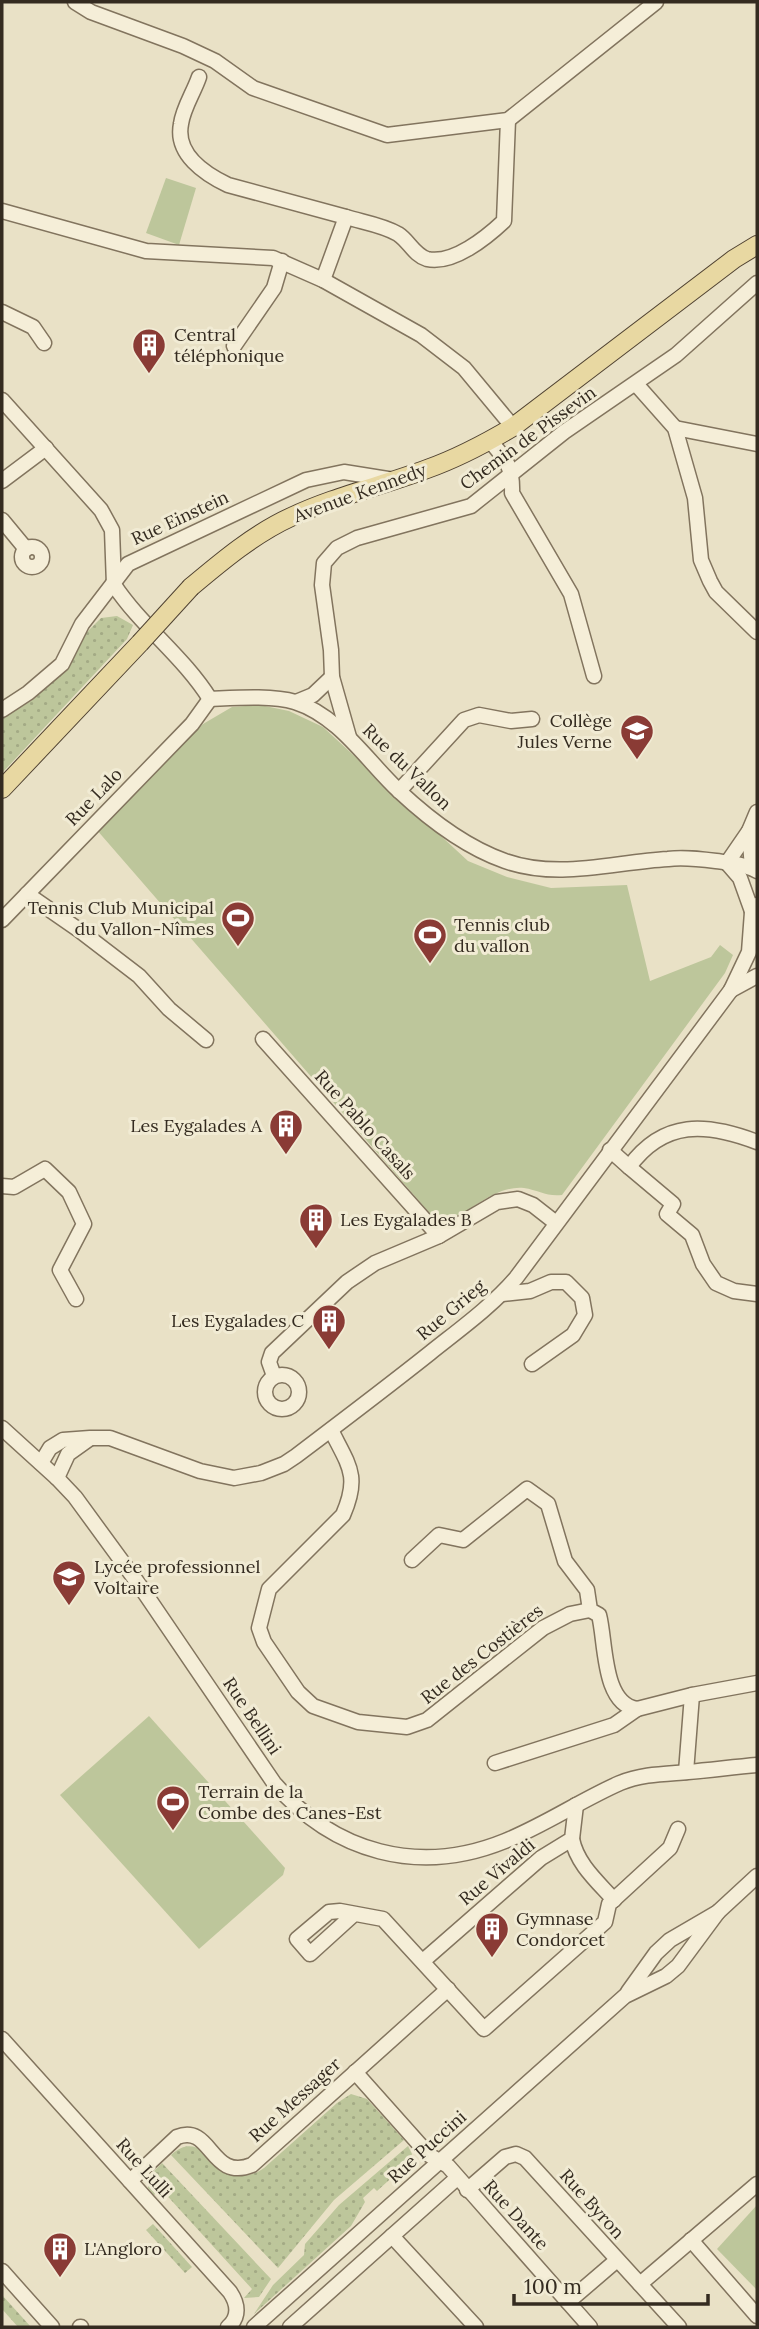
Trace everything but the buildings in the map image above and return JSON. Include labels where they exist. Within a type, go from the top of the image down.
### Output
[{"type":"main road","name":"Avenue Kennedy","points":[[2,789],[191,587],[232,553],[289,518],[327,502],[426,470],[490,441],[513,427],[734,259],[757,245]]},
{"type":"street","points":[[75,2],[91,12],[183,46],[215,61],[253,88],[387,135],[508,120],[656,2]]},
{"type":"street","points":[[200,77],[180,125],[184,151],[212,177],[228,185],[398,233],[426,259],[440,259],[459,253],[488,236],[504,221],[508,120]]},
{"type":"street","points":[[3,214],[146,251],[274,258],[282,261],[323,280],[421,335],[464,368],[513,427]]},
{"type":"street","points":[[323,280],[345,217]]},
{"type":"street","points":[[234,346],[274,288],[282,261]]},
{"type":"street","name":"Chemin de Pissevin","points":[[349,737],[332,677],[322,585],[324,563],[337,548],[357,538],[471,506],[564,432],[676,355],[757,283]]},
{"type":"street","points":[[2,312],[33,327],[44,343]]},
{"type":"street","points":[[636,384],[675,428],[695,498],[701,561],[716,592],[757,632]]},
{"type":"street","points":[[2,400],[102,510],[112,530],[114,585],[127,605],[193,673],[210,699]]},
{"type":"street","points":[[675,428],[757,444]]},
{"type":"street","points":[[490,441],[503,456],[513,475],[512,492],[571,594],[594,676]]},
{"type":"street","points":[[2,481],[46,448]]},
{"type":"street","name":"Rue Einstein","points":[[4,703],[29,692],[62,664],[82,624],[128,564],[306,480],[344,472],[396,480]]},
{"type":"street","points":[[2,520],[26,549]]},
{"type":"street","points":[[296,702],[313,695],[332,677]]},
{"type":"street","name":"Rue du Vallon","points":[[210,699],[283,700],[296,702],[317,713],[349,737],[399,791],[438,824],[472,847],[506,862],[568,871],[689,858],[754,869]]},
{"type":"street","name":"Rue Lalo","points":[[2,920],[192,724],[210,699]]},
{"type":"street","points":[[399,791],[464,720],[479,715],[511,721],[532,719]]},
{"type":"street","points":[[757,812],[749,831],[727,863],[740,878],[755,909],[757,927]]},
{"type":"street","points":[[749,831],[754,869]]},
{"type":"street","points":[[27,894],[139,976],[169,1009],[206,1040]]},
{"type":"street","name":"Rue Grieg","points":[[21,1445],[110,1438],[200,1471],[234,1478],[261,1473],[284,1464],[331,1430],[502,1294],[731,990],[748,952],[755,909]]},
{"type":"street","name":"Rue Grieg","points":[[731,990],[757,976]]},
{"type":"street","name":"Rue Pablo Casals","points":[[263,1039],[439,1236]]},
{"type":"street","points":[[629,1167],[655,1140],[685,1130],[718,1129],[757,1142]]},
{"type":"street","points":[[610,1150],[673,1204],[667,1214],[692,1236],[703,1264],[716,1283],[734,1291],[757,1294]]},
{"type":"street","points":[[2,1186],[14,1187],[45,1169],[69,1192],[84,1224],[60,1270],[76,1299]]},
{"type":"street","points":[[274,1376],[269,1362],[272,1353],[347,1282],[375,1263],[439,1236],[497,1202],[519,1199],[533,1205],[556,1223]]},
{"type":"street","points":[[502,1294],[530,1292],[551,1282],[566,1282],[582,1298],[585,1315],[573,1335],[532,1364]]},
{"type":"street","name":"Rue Bellini","points":[[2,1428],[75,1497],[140,1586],[274,1783],[290,1802],[309,1818],[354,1844],[380,1852],[424,1858],[458,1855],[507,1840],[621,1783],[650,1774],[757,1765]]},
{"type":"street","name":"Rue des Costières","points":[[331,1430],[351,1469],[353,1485],[350,1500],[344,1515],[269,1589],[259,1628],[264,1642],[298,1692],[313,1706],[358,1722],[407,1727],[417,1724],[436,1713],[550,1623],[570,1614],[590,1610]]},
{"type":"street","points":[[57,1478],[68,1454],[90,1438]]},
{"type":"street","points":[[41,1463],[50,1448],[63,1440]]},
{"type":"street","points":[[412,1560],[439,1535],[463,1540],[527,1489],[548,1504],[565,1561],[587,1590],[590,1610],[599,1615],[606,1669],[627,1708],[636,1709],[757,1683]]},
{"type":"street","points":[[686,1772],[692,1695]]},
{"type":"street","points":[[495,1763],[614,1725],[636,1709]]},
{"type":"street","points":[[576,1805],[572,1839],[575,1852],[581,1864],[614,1900]]},
{"type":"street","points":[[353,1915],[383,1919],[484,2029],[605,1922],[609,1905],[670,1848],[678,1829]]},
{"type":"street","name":"Rue Vivaldi","points":[[423,1961],[541,1858],[572,1839]]},
{"type":"street","name":"Rue Puccini","points":[[625,1996],[666,1976],[678,1966],[718,1912],[757,1876]]},
{"type":"street","name":"Rue Puccini","points":[[259,2326],[625,1996],[656,1953],[670,1940],[718,1912]]},
{"type":"street","name":"Rue Messager","points":[[130,2181],[177,2137],[184,2134],[200,2140],[226,2166],[242,2169],[252,2165],[448,1989]]},
{"type":"street","name":"Rue Lulli","points":[[2,2039],[230,2292],[236,2303],[235,2325]]},
{"type":"street","name":"Rue Dante","points":[[355,2072],[424,2150],[448,2166],[590,2327]]},
{"type":"street","name":"Rue Byron","points":[[290,2327],[392,2236],[462,2184],[505,2157],[516,2154],[525,2158],[640,2284],[672,2325]]},
{"type":"street","points":[[640,2284],[757,2184]]},
{"type":"street","points":[[392,2236],[476,2327]]},
{"type":"street","points":[[691,2240],[757,2316]]},
{"type":"street","points":[[568,2302],[617,2260]]},
{"type":"street","points":[[2,2270],[52,2327]]},
{"type":"green space","points":[[166,178],[196,188],[179,245],[146,233]]},
{"type":"green space","points":[[117,616],[133,625],[127,639],[2,773],[2,719],[34,699],[69,664],[84,635],[101,618]]},
{"type":"green space","name":"Tennis club du vallon","points":[[260,705],[289,711],[323,727],[468,861],[507,877],[551,888],[627,885],[650,981],[711,957],[720,945],[733,955],[725,973],[562,1195],[514,1188],[494,1194],[449,1223],[433,1217],[96,829],[203,724],[232,707]]},
{"type":"green space","name":"Terrain de la Combe des Canes-Est","points":[[149,1716],[285,1868],[283,1875],[199,1949],[60,1795]]},
{"type":"green space","points":[[351,2094],[367,2099],[404,2140],[334,2200],[278,2268],[171,2155],[184,2147],[195,2147],[235,2175],[248,2175],[264,2168],[337,2103]]},
{"type":"green space","points":[[408,2146],[412,2154],[409,2162],[377,2191],[374,2188],[363,2198],[365,2202],[351,2226],[254,2314],[273,2285],[304,2255],[305,2244],[339,2205]]},
{"type":"green space","points":[[162,2163],[271,2279],[259,2297],[244,2298],[252,2289],[161,2189],[154,2195],[148,2188],[148,2177]]},
{"type":"green space","points":[[757,2205],[757,2290],[717,2249]]},
{"type":"green space","points":[[153,2224],[192,2267],[185,2273],[146,2230]]},
{"type":"green space","points":[[2,2295],[31,2327],[18,2327],[2,2309]]},
{"type":"place","name":"Central téléphonique","points":[[149,375]]},
{"type":"place","name":"Collège Jules Verne","points":[[637,761]]},
{"type":"place","name":"Tennis Club Municipal du Vallon-Nîmes","points":[[238,948]]},
{"type":"place","name":"Tennis club du vallon","points":[[430,965]]},
{"type":"place","name":"Les Eygalades A","points":[[286,1156]]},
{"type":"place","name":"Les Eygalades B","points":[[316,1250]]},
{"type":"place","name":"Les Eygalades C","points":[[329,1351]]},
{"type":"place","name":"Lycée professionnel Voltaire","points":[[69,1607]]},
{"type":"place","name":"Terrain de la Combe des Canes-Est","points":[[173,1832]]},
{"type":"place","name":"Gymnase Condorcet","points":[[492,1959]]},
{"type":"place","name":"L'Angloro","points":[[60,2279]]}]
